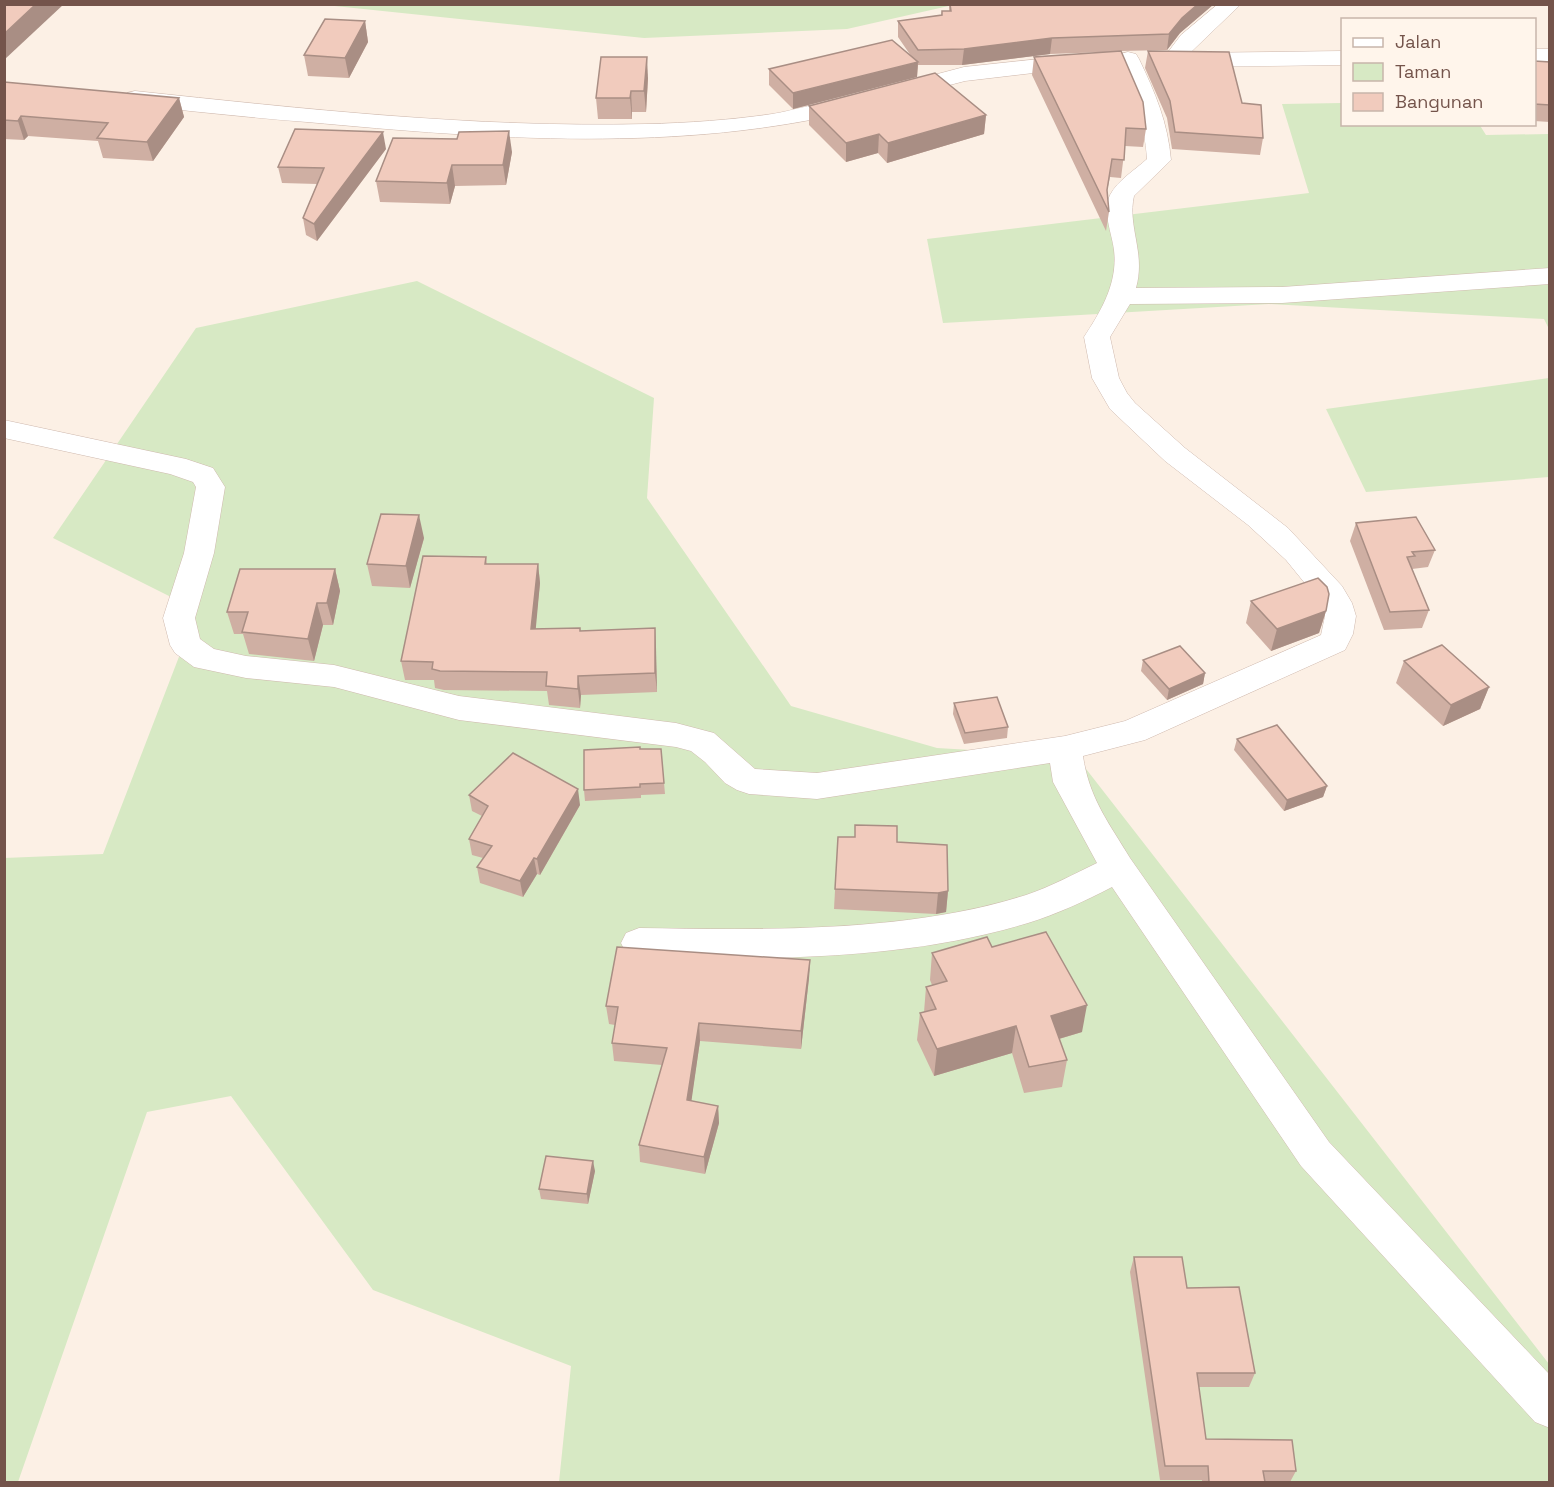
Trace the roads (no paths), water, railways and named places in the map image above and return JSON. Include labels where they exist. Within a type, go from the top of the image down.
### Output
[{"type":"street","points":[[1173,60],[1189,40],[1231,4]]},
{"type":"street","points":[[110,96],[391,124],[608,133],[708,130],[808,116],[964,74],[1050,63],[1109,60],[1341,58]]},
{"type":"street","points":[[4,429],[176,466],[203,475],[211,487],[199,553],[180,618],[186,645],[205,659],[246,667],[334,676],[459,708],[676,735],[702,742],[717,753],[737,774],[749,781],[771,783],[817,786],[1065,748],[1133,731],[1301,659],[1334,642],[1340,621],[1338,607],[1307,564],[1260,518],[1212,485],[1168,448],[1140,423],[1112,391],[1101,360],[1097,337],[1121,296],[1128,253],[1121,202],[1123,193],[1159,160],[1158,132],[1152,109],[1109,60]]},
{"type":"street","points":[[1121,296],[1282,295],[1550,276]]},
{"type":"street","points":[[1065,748],[1070,782],[1090,822],[1118,868],[1315,1154],[1550,1407]]},
{"type":"street","points":[[639,943],[758,945],[870,937],[959,926],[1029,908],[1118,868]]}]
